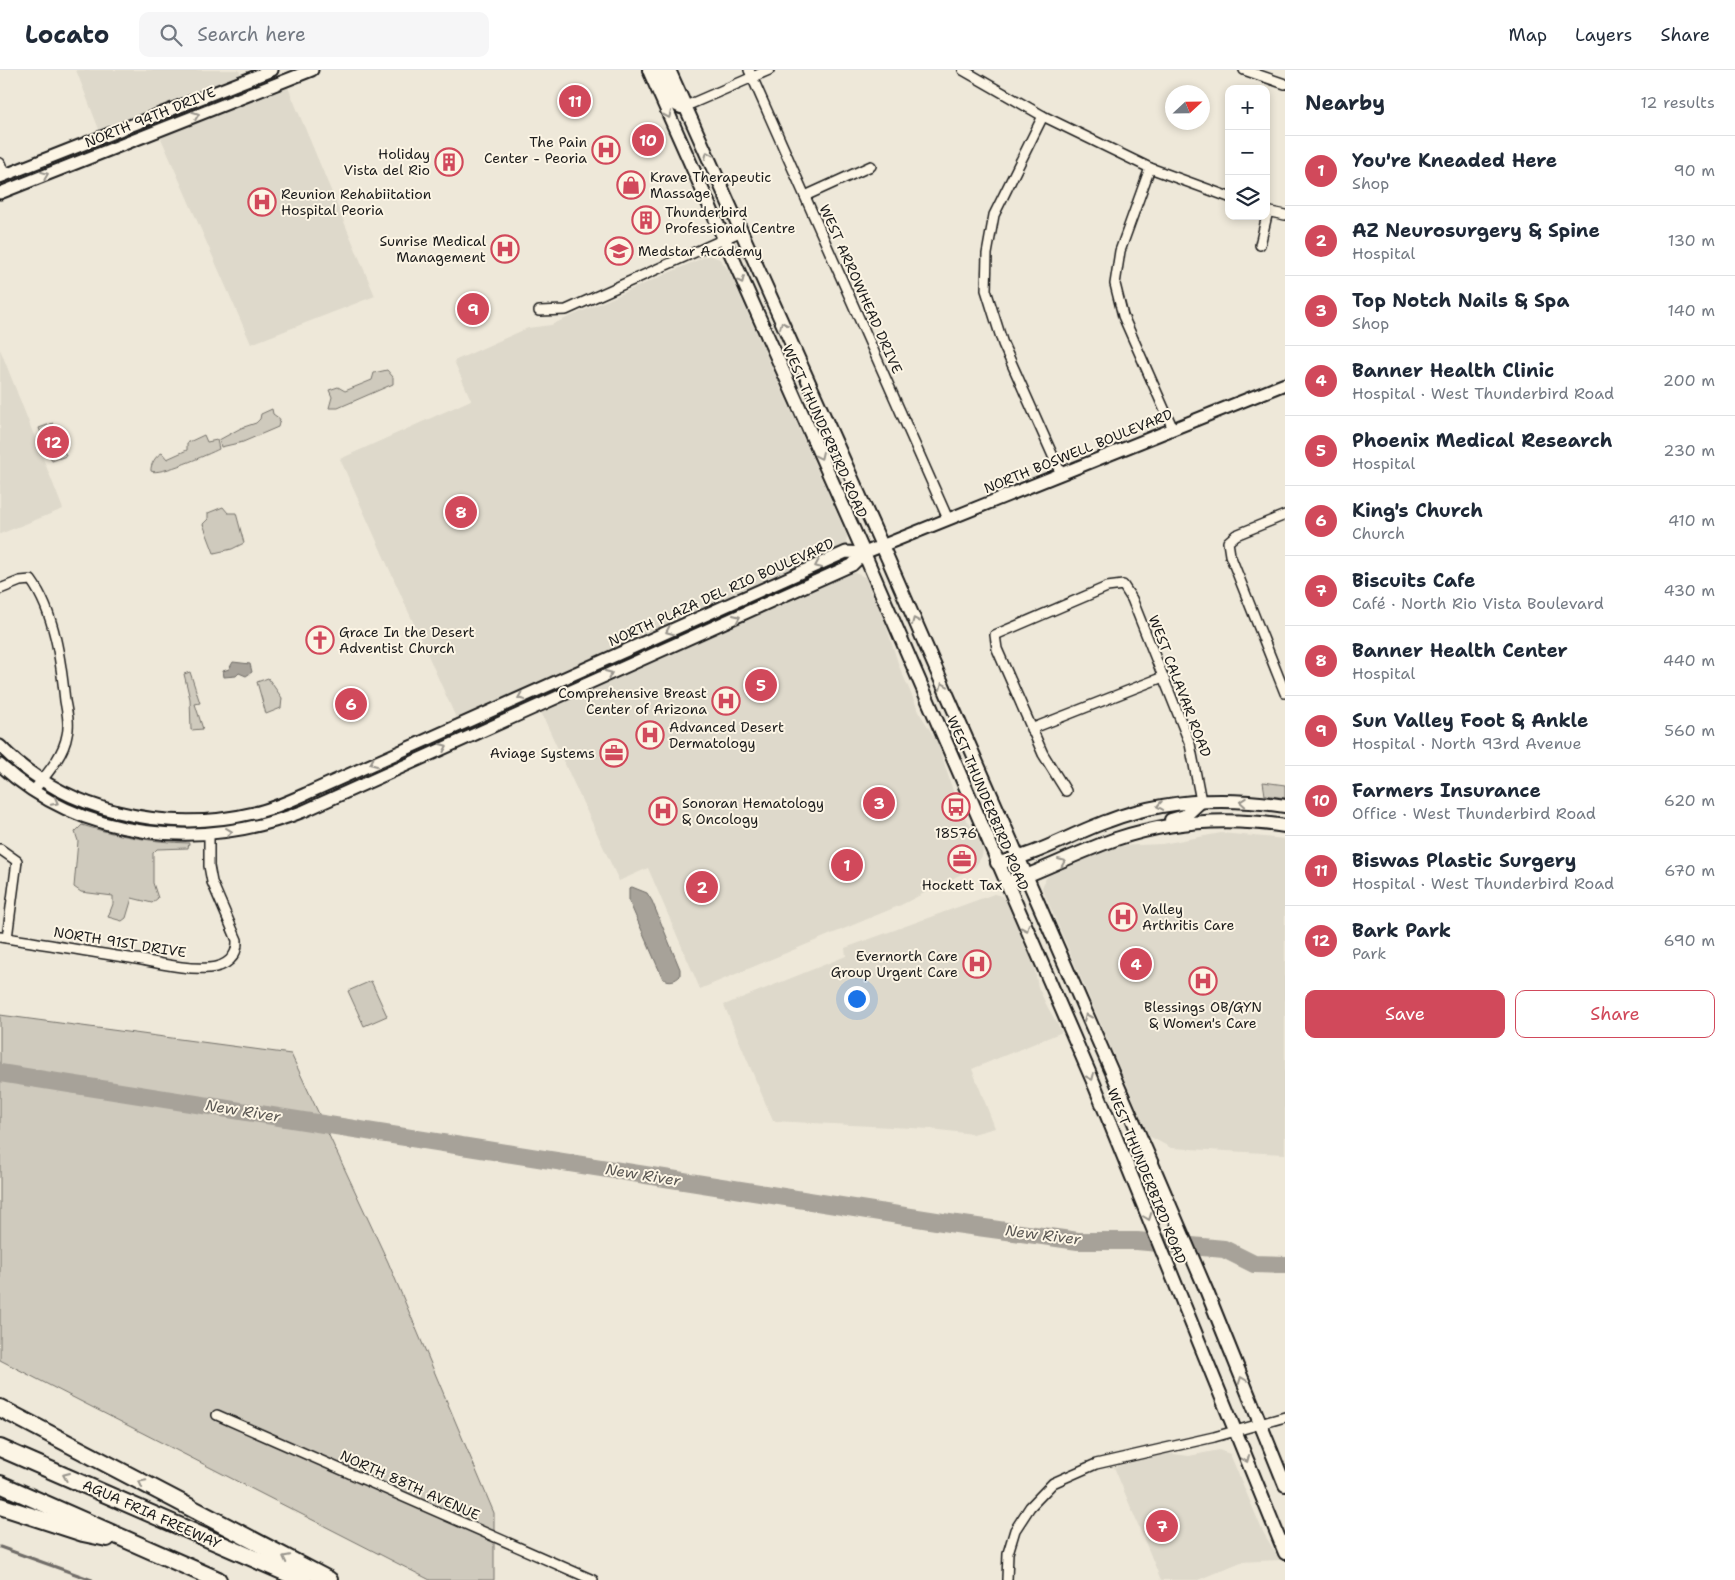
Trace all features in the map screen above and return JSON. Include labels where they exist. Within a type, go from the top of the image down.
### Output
[{"type":"highway","points":[[0,1408],[330,1580]]},
{"type":"highway","name":"AGUA FRIA FREEWAY","points":[[0,1448],[303,1580]]},
{"type":"highway","points":[[0,1484],[218,1580]]},
{"type":"highway","points":[[0,1506],[83,1533],[143,1546]]},
{"type":"main road","name":"WEST THUNDERBIRD ROAD","points":[[649,70],[723,240],[864,553],[998,863],[1130,1172],[1235,1432],[1281,1536],[1285,1554]]},
{"type":"main road","points":[[658,70],[677,105],[682,108],[686,106]]},
{"type":"main road","name":"WEST THUNDERBIRD ROAD","points":[[670,70],[882,545],[1025,877],[1156,1173],[1207,1292],[1285,1485]]},
{"type":"main road","points":[[1156,828],[1172,818],[1185,816],[1201,801]]},
{"type":"main road","points":[[998,863],[1018,860],[1114,818],[1152,807],[1201,801],[1232,801],[1285,806]]},
{"type":"main road","points":[[1006,884],[1114,840],[1156,828],[1187,823],[1232,821],[1285,826]]},
{"type":"street","name":"NORTH 94TH DRIVE","points":[[2,176],[272,70]]},
{"type":"street","points":[[686,106],[751,74],[769,70]]},
{"type":"street","points":[[963,70],[1043,116],[1150,168],[1225,196]]},
{"type":"street","points":[[1244,70],[1285,84]]},
{"type":"street","name":"NORTH 94TH DRIVE","points":[[5,191],[309,71]]},
{"type":"street","name":"WEST ARROWHEAD DRIVE","points":[[751,74],[948,519]]},
{"type":"street","points":[[246,80],[251,94]]},
{"type":"street","points":[[1043,116],[994,215],[987,254],[986,290],[1003,344],[1061,474]]},
{"type":"street","points":[[76,148],[81,161]]},
{"type":"street","points":[[0,163],[5,191]]},
{"type":"street","points":[[805,196],[871,166]]},
{"type":"street","points":[[1150,168],[1120,251],[1115,284],[1123,316],[1173,429]]},
{"type":"street","points":[[1270,212],[1285,216]]},
{"type":"street","points":[[1260,245],[1265,220]]},
{"type":"street","points":[[539,311],[566,310],[742,231]]},
{"type":"street","name":"NORTH BOSWELL BOULEVARD","points":[[882,545],[1285,384]]},
{"type":"street","points":[[1285,516],[1236,535],[1228,542],[1230,555],[1285,693]]},
{"type":"street","points":[[864,553],[882,545]]},
{"type":"street","name":"NORTH PLAZA DEL RIO BOULEVARD","points":[[0,746],[42,780],[91,803],[136,817],[197,821],[254,813],[290,800],[846,552],[864,553]]},
{"type":"street","name":"NORTH PLAZA DEL RIO BOULEVARD","points":[[0,765],[34,790],[84,816],[102,823],[168,835],[209,834],[258,826],[304,811],[762,606],[852,565],[864,553]]},
{"type":"street","points":[[0,589],[20,581],[31,580],[37,588],[56,638],[68,724],[64,746],[34,790]]},
{"type":"street","name":"WEST CALAVAR ROAD","points":[[1031,730],[997,649],[995,635],[1107,587],[1123,584],[1132,599],[1194,756],[1201,801]]},
{"type":"street","points":[[756,592],[762,606]]},
{"type":"street","points":[[636,646],[642,660]]},
{"type":"street","points":[[1066,791],[1054,775],[1031,730],[1163,677]]},
{"type":"street","points":[[556,682],[562,696]]},
{"type":"street","points":[[472,719],[478,732]]},
{"type":"street","points":[[396,753],[402,766]]},
{"type":"street","points":[[254,813],[258,826]]},
{"type":"street","points":[[136,817],[136,830]]},
{"type":"street","name":"NORTH 91ST DRIVE","points":[[4,937],[196,968],[210,968],[234,958],[238,950],[237,940],[212,882],[209,866],[209,834]]},
{"type":"street","points":[[0,849],[17,861],[4,937]]},
{"type":"street","name":"NORTH 88TH AVENUE","points":[[217,1415],[593,1580]]},
{"type":"street","points":[[1007,1580],[1008,1554],[1015,1530],[1030,1508],[1053,1483],[1096,1464],[1235,1432],[1285,1417]]},
{"type":"shaded area","points":[[76,70],[239,70],[241,76],[100,132]]},
{"type":"shaded area","name":"Reunion Rehabiitation Hospital Peoria","points":[[287,85],[375,296],[251,344],[160,136]]},
{"type":"shaded area","points":[[709,255],[720,259],[729,271],[847,536],[846,545],[457,720],[340,459],[471,400],[454,361],[528,328],[551,325]]},
{"type":"shaded area","points":[[0,349],[63,509],[0,534]]},
{"type":"shaded area","points":[[387,370],[393,377],[393,384],[338,408],[329,408],[332,397],[329,390],[338,387],[345,391],[372,380],[374,373]]},
{"type":"shaded area","points":[[272,409],[273,414],[280,419],[278,427],[243,442],[221,447],[219,440],[241,428],[256,423],[260,419],[261,414]]},
{"type":"shaded area","points":[[53,423],[66,456],[52,461],[39,428]]},
{"type":"shaded area","points":[[204,435],[207,442],[217,440],[219,449],[173,468],[156,472],[151,471],[152,463],[160,454],[162,453],[167,459],[187,450],[187,443]]},
{"type":"shaded area","points":[[223,507],[228,513],[236,513],[244,543],[232,549],[214,553],[203,524],[208,519],[208,513]]},
{"type":"shaded area","points":[[852,572],[865,577],[885,622],[899,666],[920,714],[938,743],[953,791],[963,815],[977,834],[983,850],[982,856],[975,867],[901,905],[700,989],[648,868],[619,881],[540,710]]},
{"type":"shaded area","points":[[233,662],[250,664],[252,672],[246,676],[239,673],[236,676],[224,677],[223,671],[229,669]]},
{"type":"shaded area","points":[[190,672],[200,703],[195,704],[203,729],[191,730],[190,699],[184,674]]},
{"type":"shaded area","points":[[268,678],[282,698],[281,708],[266,714],[257,682]]},
{"type":"shaded area","points":[[1263,782],[1285,785],[1285,798],[1265,795]]},
{"type":"shaded area","points":[[82,825],[135,838],[189,843],[188,848],[157,849],[153,853],[153,883],[158,898],[152,903],[132,898],[126,918],[122,921],[108,917],[113,904],[113,896],[81,892],[74,887],[78,841],[75,832]]},
{"type":"shaded area","points":[[1221,833],[1285,839],[1285,1154],[1171,1148],[1149,1136],[1042,888],[1046,878],[1050,875],[1117,846],[1162,844]]},
{"type":"shaded area","points":[[632,887],[647,893],[652,901],[680,969],[680,976],[674,980],[663,979],[629,901],[629,888]]},
{"type":"shaded area","points":[[994,894],[1002,896],[1006,901],[1034,966],[1038,987],[1062,1032],[972,1069],[995,1128],[973,1134],[931,1129],[773,1121],[724,1005],[846,956],[845,948]]},
{"type":"shaded area","points":[[371,981],[387,1016],[364,1026],[348,991]]},
{"type":"shaded area","points":[[0,1015],[291,1054],[388,1262],[494,1513],[494,1580],[430,1580],[0,1360]]},
{"type":"shaded area","points":[[1219,1450],[1230,1454],[1263,1532],[1280,1560],[1241,1562],[1198,1580],[1161,1580],[1114,1467],[1166,1453],[1189,1456]]},
{"type":"waterway","name":"New River","points":[[0,1073],[949,1223],[1078,1241],[1137,1241],[1224,1249],[1254,1264],[1285,1265]]},
{"type":"waterway","points":[[0,1547],[92,1580]]},
{"type":"place","name":"Biswas Plastic Surgery","points":[[575,101]]},
{"type":"place","name":"Farmers Insurance","points":[[648,140]]},
{"type":"place","name":"The Pain Center - Peoria","points":[[606,150]]},
{"type":"place","name":"Holiday Vista del Rio","points":[[449,162]]},
{"type":"place","name":"Krave Therapeutic Massage","points":[[631,185]]},
{"type":"place","name":"Reunion Rehabiitation Hospital Peoria","points":[[262,202]]},
{"type":"place","name":"Thunderbird Professional Centre","points":[[646,220]]},
{"type":"place","name":"Sunrise Medical Management","points":[[505,249]]},
{"type":"place","name":"Medstar Academy","points":[[619,251]]},
{"type":"place","name":"Sun Valley Foot & Ankle","points":[[473,309]]},
{"type":"place","name":"Bark Park","points":[[53,442]]},
{"type":"place","name":"Banner Health Center","points":[[461,512]]},
{"type":"place","name":"Grace In the Desert Adventist Church","points":[[320,640]]},
{"type":"place","name":"Phoenix Medical Research","points":[[761,685]]},
{"type":"place","name":"Comprehensive Breast Center of Arizona","points":[[726,701]]},
{"type":"place","name":"King's Church","points":[[351,704]]},
{"type":"place","name":"Advanced Desert Dermatology","points":[[650,735]]},
{"type":"place","name":"Aviage Systems","points":[[614,753]]},
{"type":"place","name":"Top Notch Nails & Spa","points":[[879,803]]},
{"type":"place","name":"18576","points":[[956,807]]},
{"type":"place","name":"Sonoran Hematology & Oncology","points":[[663,811]]},
{"type":"place","name":"Hockett Tax","points":[[962,859]]},
{"type":"place","name":"You're Kneaded Here","points":[[847,865]]},
{"type":"place","name":"AZ Neurosurgery & Spine","points":[[702,887]]},
{"type":"place","name":"Valley Arthritis Care","points":[[1123,917]]},
{"type":"place","name":"Evernorth Care Group Urgent Care","points":[[977,964]]},
{"type":"place","name":"Banner Health Clinic","points":[[1136,964]]},
{"type":"place","name":"Blessings OB/GYN & Women's Care","points":[[1203,981]]},
{"type":"place","name":"Biscuits Cafe","points":[[1162,1526]]}]
